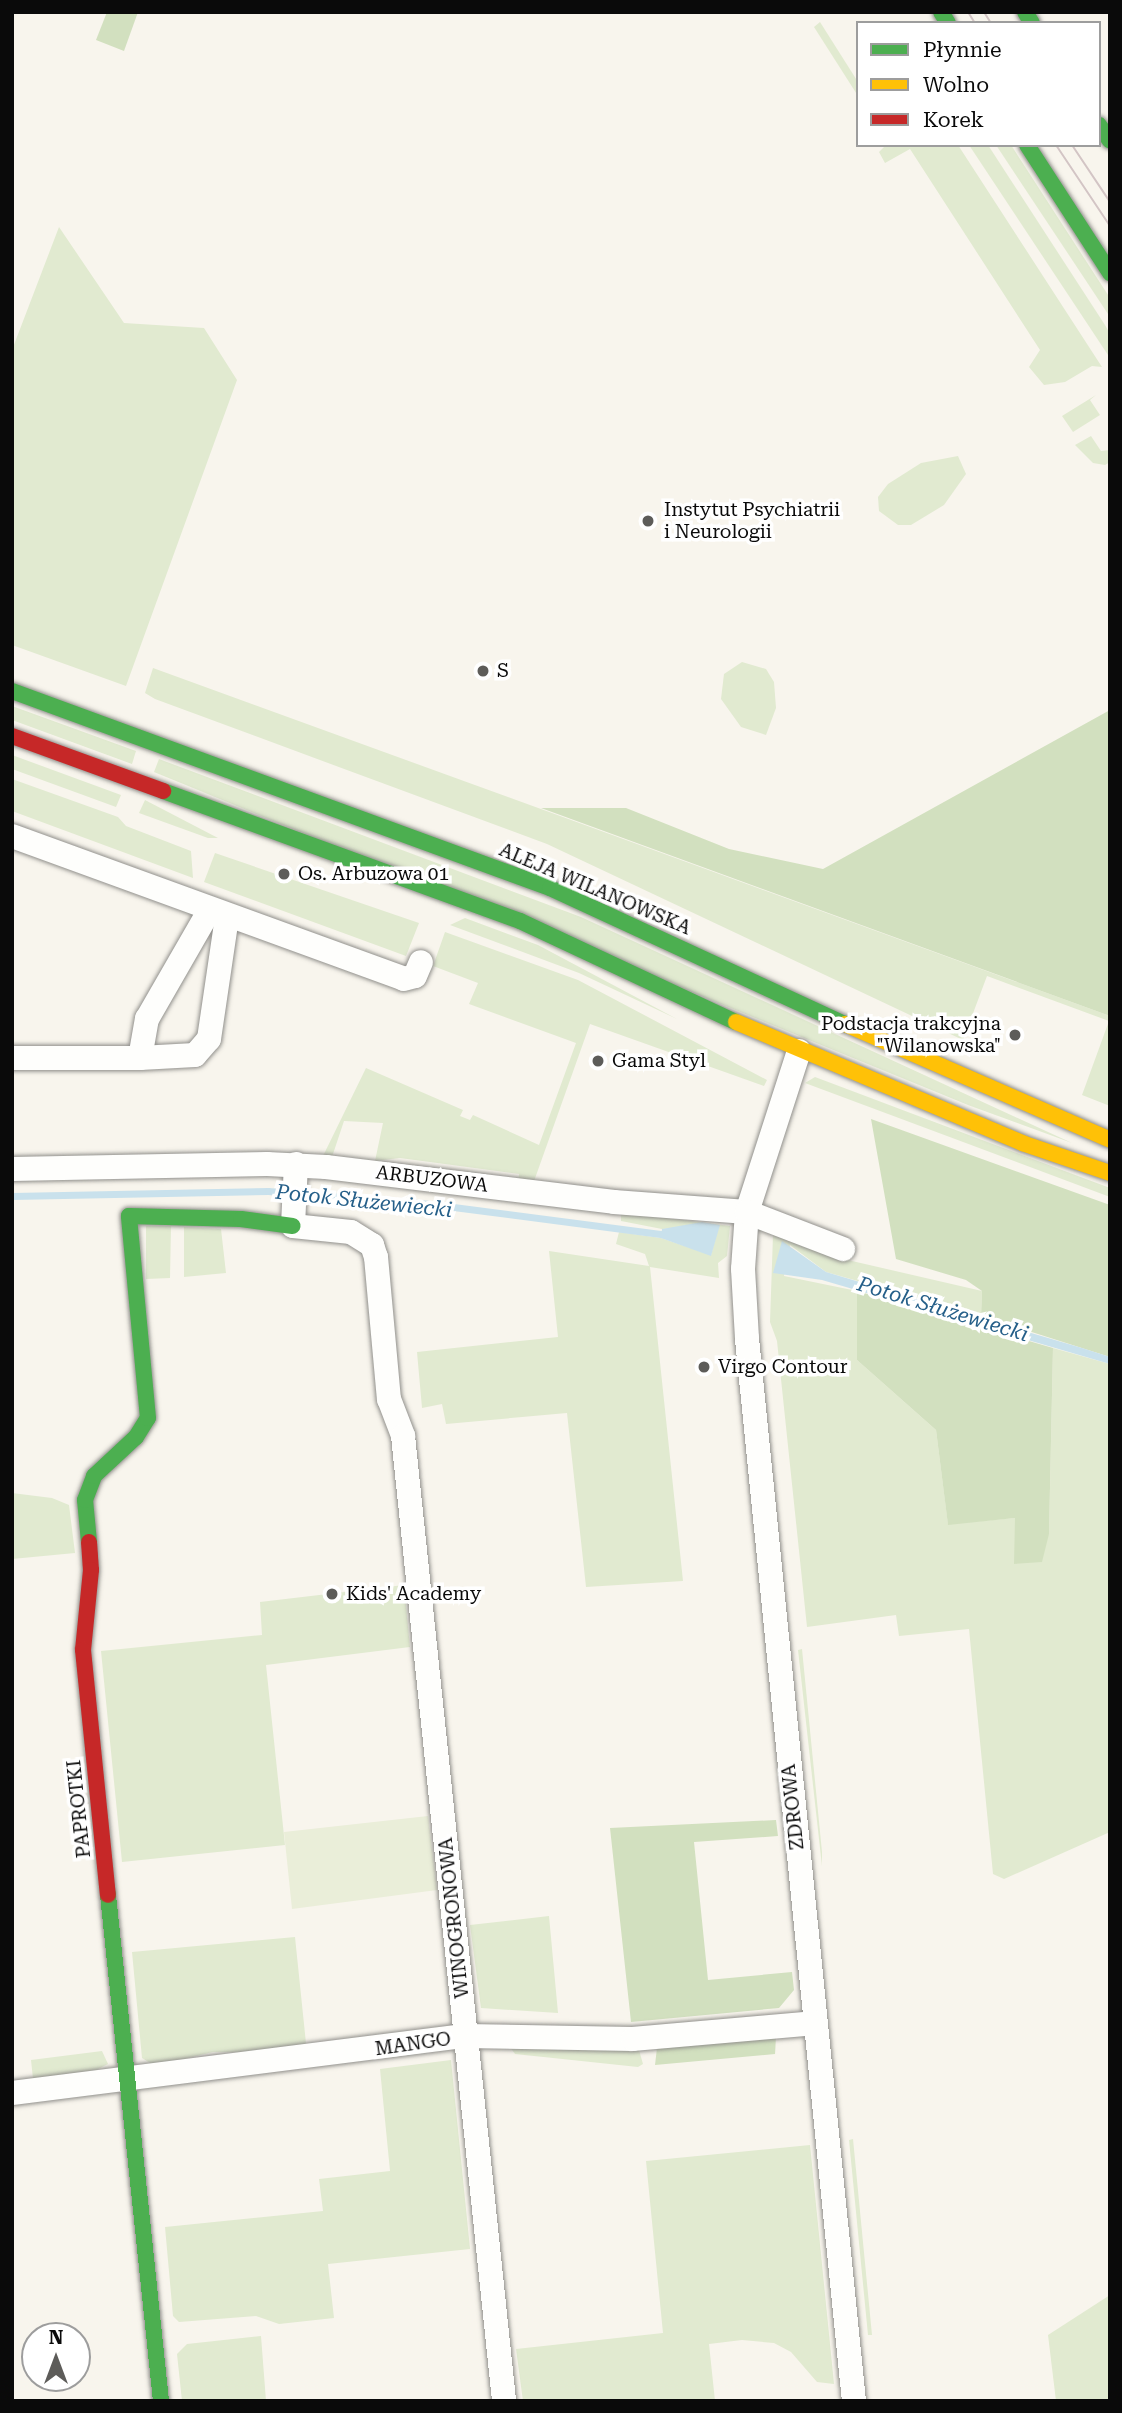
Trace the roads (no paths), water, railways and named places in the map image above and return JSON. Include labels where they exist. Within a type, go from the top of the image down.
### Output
[{"type":"main road","points":[[1028,147],[1110,273]]},
{"type":"main road","name":"ALEJA WILANOWSKA","points":[[12,691],[550,888],[1028,1108],[1110,1140]]},
{"type":"main road","points":[[12,736],[520,921],[799,1051],[1009,1138],[1110,1173]]},
{"type":"main road","name":"PAPROTKI","points":[[161,2401],[83,1650],[91,1570],[88,1488],[148,1418],[129,1216],[293,1216]]},
{"type":"street","points":[[12,836],[218,914],[404,979],[415,976],[421,962]]},
{"type":"street","points":[[140,1058],[147,1020],[218,914]]},
{"type":"street","points":[[12,1058],[195,1055],[209,1039],[218,914]]},
{"type":"street","name":"ZDROWA","points":[[799,1051],[747,1212],[743,1269],[747,1339],[855,2401]]},
{"type":"street","name":"ARBUZOWA","points":[[12,1169],[296,1170],[614,1202],[747,1212],[843,1249]]},
{"type":"street","points":[[293,1216],[296,1170]]},
{"type":"street","name":"WINOGRONOWA","points":[[293,1216],[351,1232],[372,1245],[389,1399],[403,1436],[504,2401]]},
{"type":"street","name":"MANGO","points":[[12,2093],[466,2036],[633,2039],[815,2023]]},
{"type":"water","points":[[702,1222],[720,1225],[711,1256],[661,1238],[662,1229]]},
{"type":"water","points":[[782,1241],[826,1272],[1110,1357],[1110,1364],[822,1280],[773,1273]]},
{"type":"waterway","name":"Potok Służewiecki","points":[[12,1196],[268,1191],[430,1204],[670,1235]]},
{"type":"tram line","points":[[968,12],[974,21]]},
{"type":"tram line","points":[[984,12],[990,21]]},
{"type":"tram line","points":[[1057,147],[1110,226]]},
{"type":"tram line","points":[[1073,147],[1110,202]]},
{"type":"place","name":"Instytut Psychiatrii i Neurologii","points":[[648,521]]},
{"type":"place","name":"S","points":[[483,671]]},
{"type":"place","name":"Os. Arbuzowa 01","points":[[284,874]]},
{"type":"place","name":"Podstacja trakcyjna \"Wilanowska\"","points":[[1015,1035]]},
{"type":"place","name":"Gama Styl","points":[[598,1061]]},
{"type":"place","name":"Virgo Contour","points":[[704,1367]]},
{"type":"place","name":"Kids' Academy","points":[[332,1594]]}]
